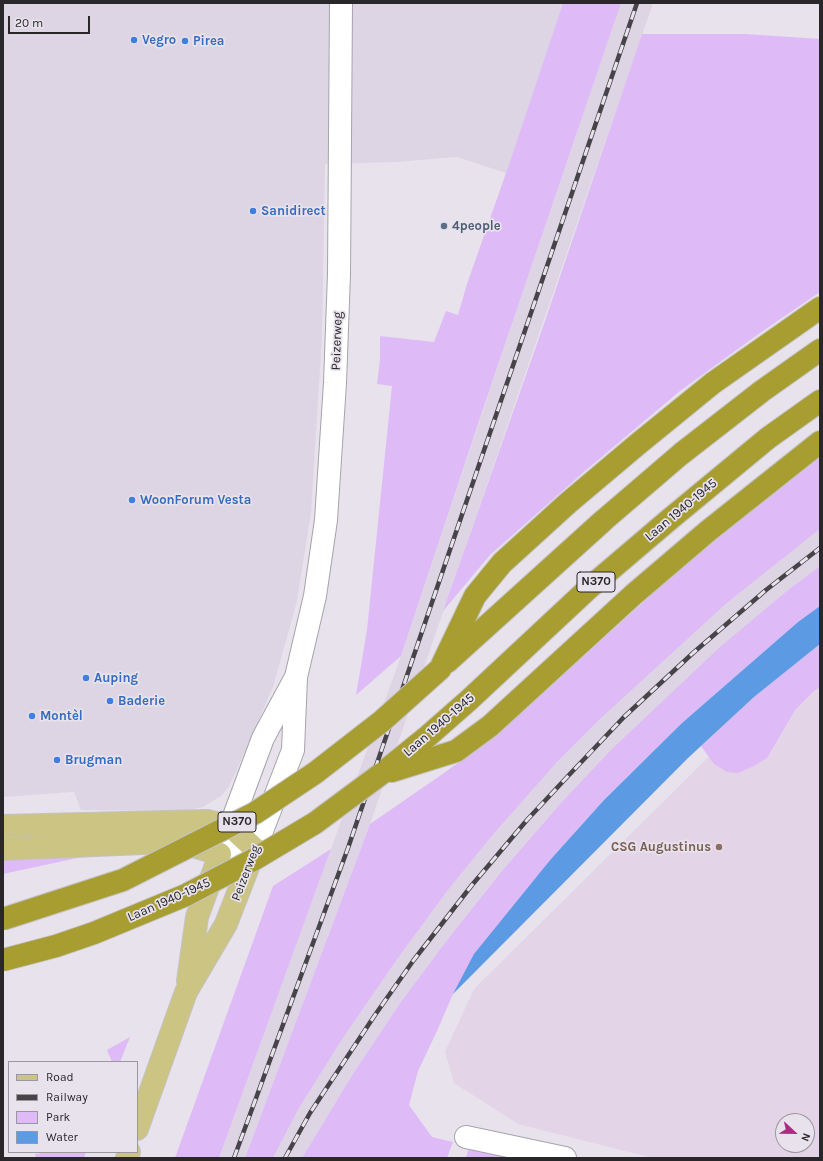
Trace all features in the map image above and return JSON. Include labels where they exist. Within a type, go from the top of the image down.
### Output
[{"type":"highway","name":"N370","points":[[440,669],[475,596],[502,563],[568,503],[713,383],[820,308]]},
{"type":"highway","name":"N370","points":[[3,919],[123,880],[255,813],[315,773],[382,721],[604,520],[681,454],[762,391],[820,350]]},
{"type":"highway","name":"Laan 1940-1945","points":[[3,960],[56,946],[94,933],[186,895],[253,860],[315,823],[381,774],[434,731],[589,588],[768,438],[820,401]]},
{"type":"highway","name":"N370","points":[[381,774],[456,751],[490,726],[633,595],[708,530],[820,442]]},
{"type":"main road","points":[[3,826],[195,820],[217,822],[230,826],[255,849]]},
{"type":"main road","points":[[3,849],[166,842],[186,844],[220,854]]},
{"type":"main road","name":"Peizerweg","points":[[138,1126],[186,992],[226,924],[255,849]]},
{"type":"main road","name":"Peizerweg","points":[[186,992],[197,917],[220,854]]},
{"type":"street","name":"Peizerweg","points":[[255,849],[292,750],[296,677],[315,596],[326,520],[335,383],[339,274],[341,3]]},
{"type":"street","name":"Peizerweg","points":[[220,854],[263,738],[296,677]]},
{"type":"street","points":[[220,854],[255,849]]},
{"type":"street","points":[[466,1137],[565,1158]]},
{"type":"shaded area","points":[[3,3],[563,3],[506,173],[457,157],[395,162],[325,164],[322,337],[311,512],[297,601],[273,687],[235,774],[228,788],[221,796],[203,807],[182,811],[81,810],[74,792],[3,797]]},
{"type":"shaded area","points":[[621,3],[653,3],[370,824],[245,1158],[219,1158],[401,656]]},
{"type":"shaded area","points":[[820,529],[820,566],[788,590],[560,804],[501,872],[400,1003],[351,1077],[302,1158],[273,1158],[299,1108],[343,1038],[398,958],[448,890],[491,837],[558,761],[599,720],[727,603]]},
{"type":"shaded area","name":"CSG Augustinus","points":[[820,664],[820,1158],[653,1158],[518,1124],[454,1083],[445,1052],[474,989],[762,704]]},
{"type":"green space","points":[[563,3],[621,3],[401,656],[356,695],[367,630],[392,386],[377,384],[380,360],[380,336],[434,342],[446,311],[458,315],[467,284]]},
{"type":"green space","points":[[642,34],[745,34],[820,39],[820,292],[680,391],[585,471],[490,555],[443,611],[545,321]]},
{"type":"green space","points":[[820,457],[820,529],[727,603],[599,720],[558,761],[491,837],[448,890],[398,958],[343,1038],[299,1108],[273,1158],[245,1158],[370,824],[496,735],[679,570],[793,476]]},
{"type":"green space","points":[[820,566],[820,606],[798,622],[682,723],[604,800],[551,859],[453,994],[418,1071],[409,1105],[432,1137],[453,1142],[447,1158],[302,1158],[351,1077],[400,1003],[501,872],[560,804],[612,749],[720,647],[788,590]]},
{"type":"green space","points":[[820,644],[820,687],[795,710],[767,758],[738,773],[727,772],[714,764],[701,746],[754,697]]},
{"type":"green space","points":[[331,849],[219,1158],[175,1158],[273,886]]},
{"type":"green space","points":[[94,850],[82,857],[3,874],[3,856]]},
{"type":"green space","points":[[130,1037],[120,1061],[112,1061],[107,1050]]},
{"type":"green space","points":[[469,1147],[517,1158],[466,1158]]},
{"type":"green space","points":[[86,1153],[84,1158],[36,1158],[35,1154]]},
{"type":"water","points":[[820,606],[820,644],[754,697],[688,758],[453,994],[474,954],[551,859],[604,800],[682,723],[798,622]]},
{"type":"railway","points":[[234,1158],[348,848],[637,3]]},
{"type":"railway","points":[[285,1158],[310,1113],[413,961],[472,885],[527,820],[624,717],[693,653],[766,590],[820,548]]},
{"type":"place","name":"Vegro","points":[[134,40]]},
{"type":"place","name":"Pirea","points":[[185,41]]},
{"type":"place","name":"Sanidirect","points":[[253,211]]},
{"type":"place","name":"4people","points":[[444,226]]},
{"type":"place","name":"WoonForum Vesta","points":[[132,500]]},
{"type":"place","name":"Auping","points":[[86,678]]},
{"type":"place","name":"Baderie","points":[[110,701]]},
{"type":"place","name":"Montèl","points":[[32,716]]},
{"type":"place","name":"Brugman","points":[[57,760]]},
{"type":"place","name":"CSG Augustinus","points":[[719,847]]}]
